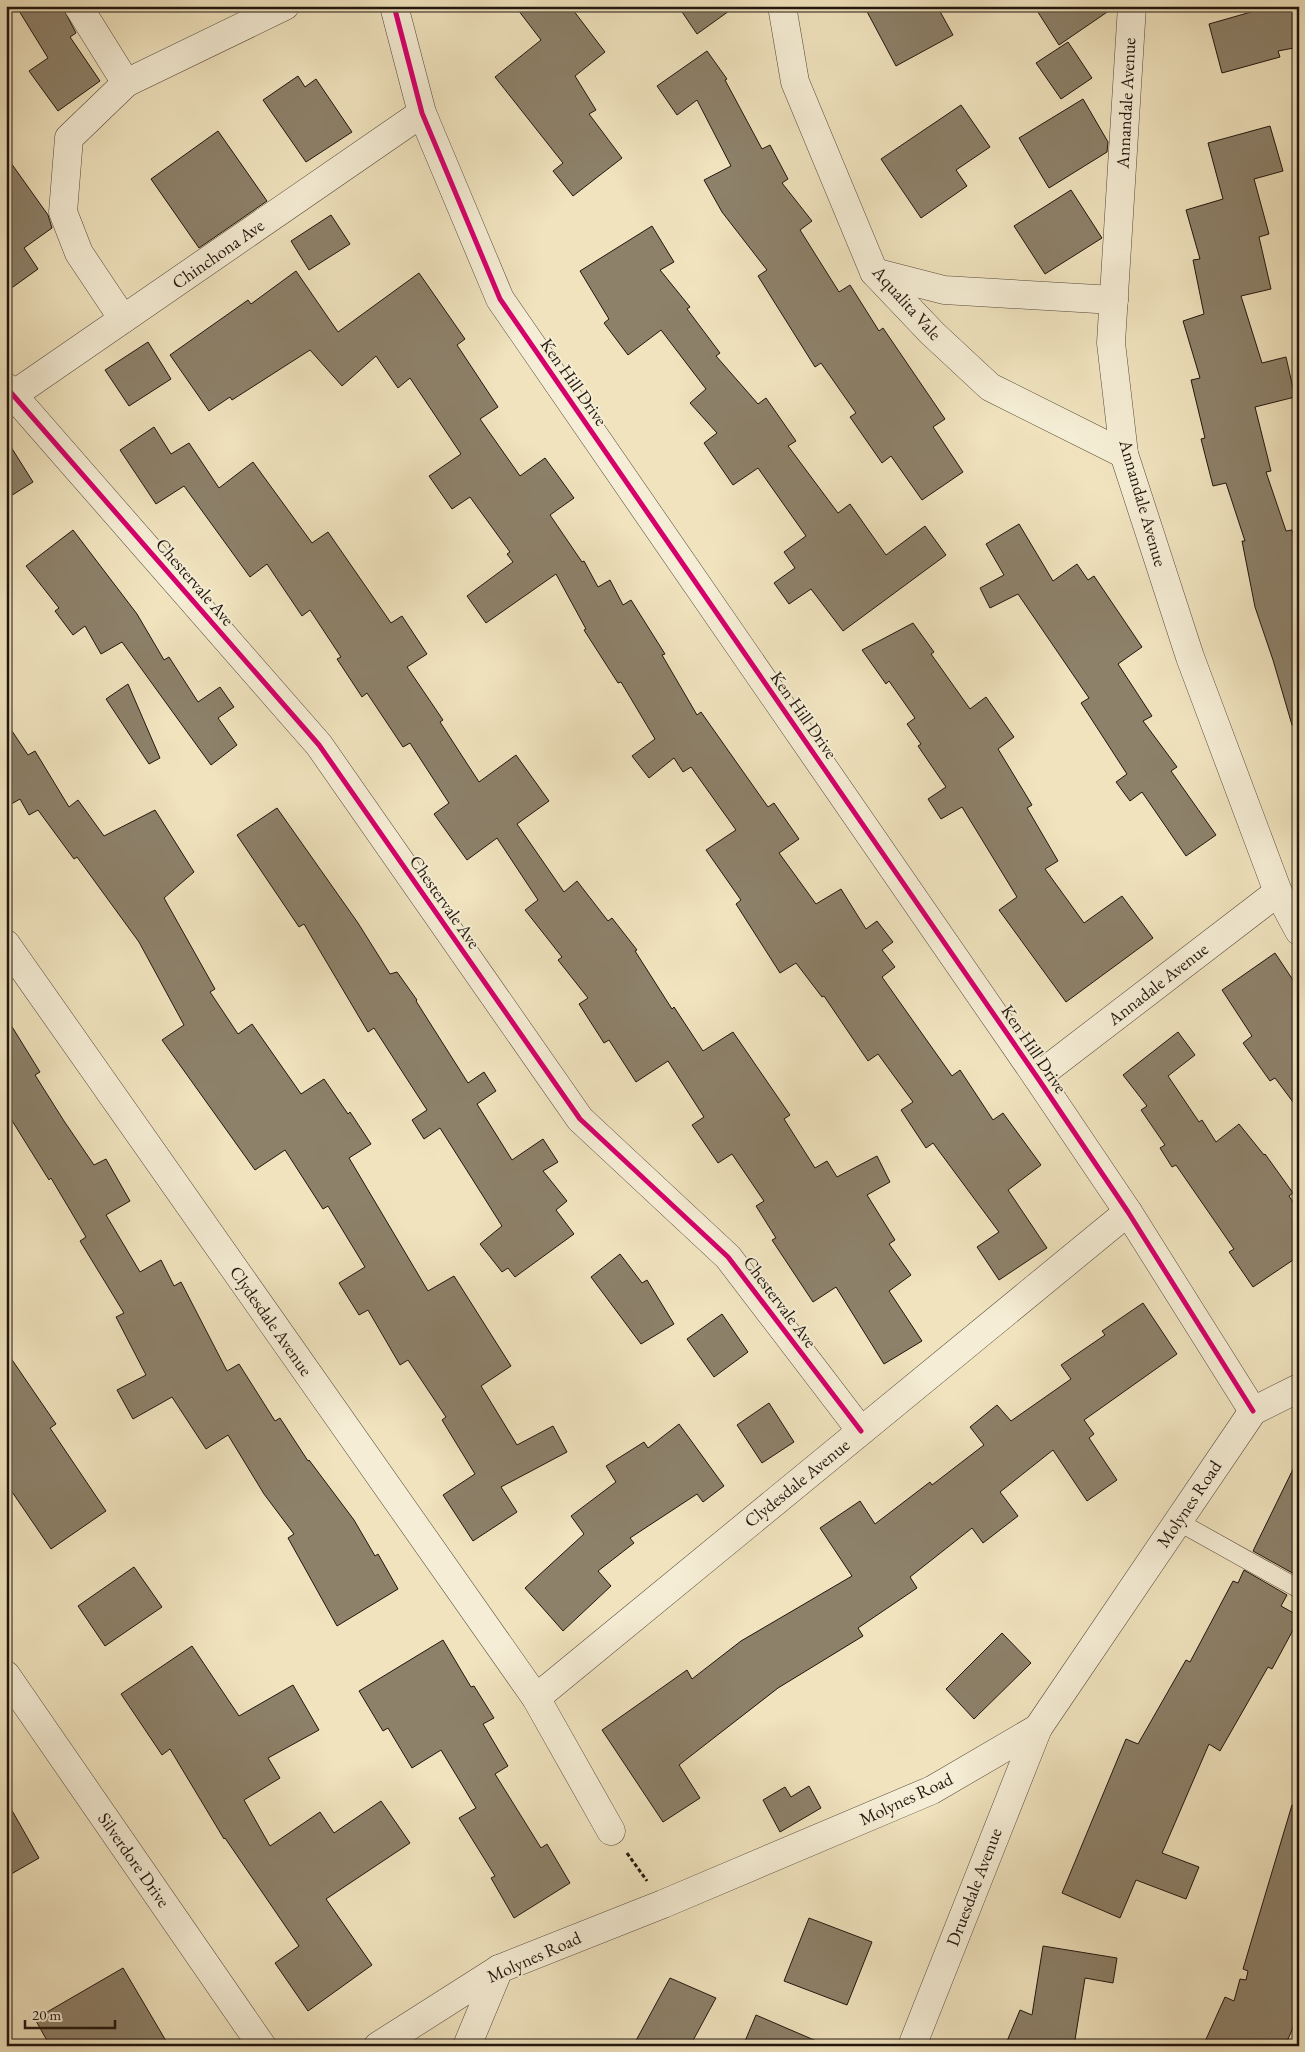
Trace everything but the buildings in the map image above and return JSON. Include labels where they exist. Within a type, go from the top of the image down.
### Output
[{"type":"street","points":[[78,6],[126,83]]},
{"type":"street","points":[[123,319],[79,253],[63,212],[69,138],[126,83],[285,6]]},
{"type":"street","name":"Ken Hill Drive","points":[[394,6],[422,113],[500,299],[1037,1077],[1128,1212],[1252,1411]]},
{"type":"street","name":"Aqualita Vale","points":[[782,6],[795,82],[874,272],[932,333],[990,387],[1124,454]]},
{"type":"street","name":"Annandale Avenue","points":[[1132,6],[1111,344],[1124,454],[1190,658],[1278,892],[1299,931]]},
{"type":"street","name":"Chinchona Ave","points":[[10,391],[123,319],[422,113]]},
{"type":"street","points":[[874,272],[944,290],[1114,300]]},
{"type":"street","name":"Chestervale Ave","points":[[10,391],[319,745],[580,1119],[728,1257],[860,1431]]},
{"type":"street","name":"Annadale Avenue","points":[[1037,1077],[1278,892]]},
{"type":"street","name":"Clydesdale Avenue","points":[[6,944],[536,1698],[611,1831]]},
{"type":"street","name":"Clydesdale Avenue","points":[[536,1698],[1128,1212]]},
{"type":"street","name":"Molynes Road","points":[[378,2046],[499,1969],[663,1904],[932,1790],[1038,1728],[1252,1411],[1299,1388]]},
{"type":"street","name":"Silverdore Drive","points":[[6,1675],[262,2046]]},
{"type":"street","name":"Druesdale Avenue","points":[[912,2046],[1038,1728]]},
{"type":"street","points":[[467,2046],[499,1969]]},
{"type":"lane","points":[[1177,1522],[1299,1588]]},
{"type":"path","points":[[611,1831],[663,1904]]},
{"type":"cycle path","points":[[394,6],[422,113],[500,299],[1037,1077],[1128,1212],[1253,1411]]},
{"type":"cycle path","points":[[6,387],[319,745],[580,1119],[728,1257],[861,1431]]}]
